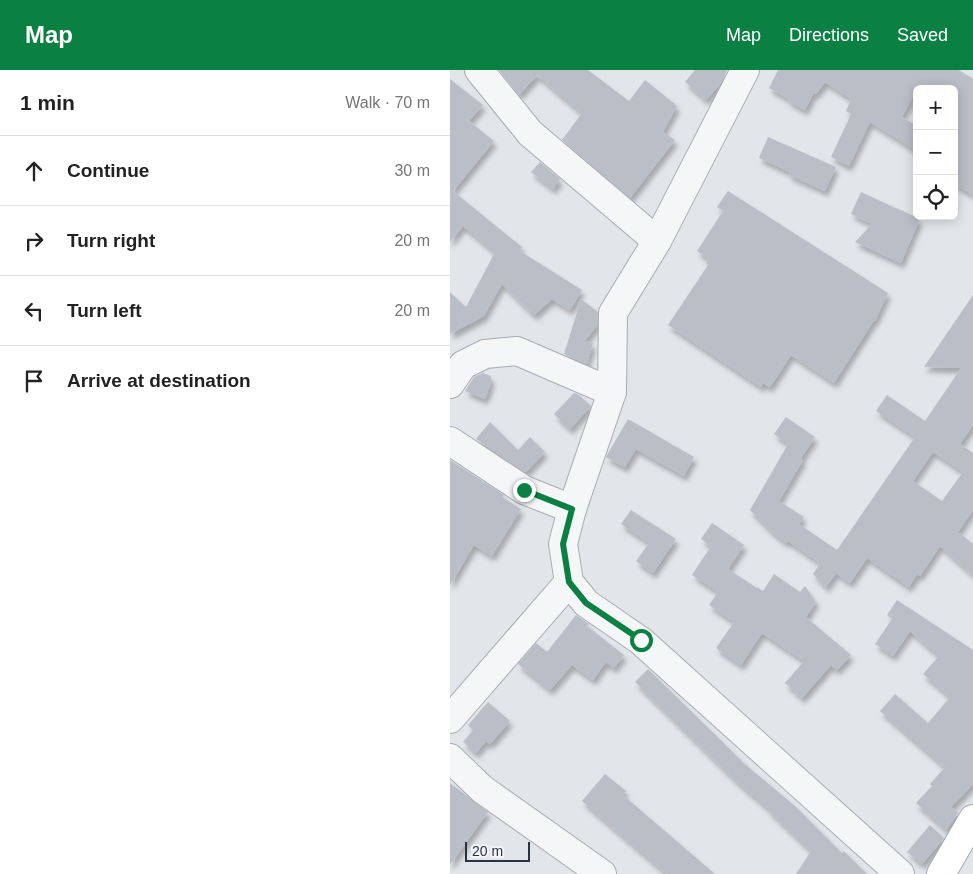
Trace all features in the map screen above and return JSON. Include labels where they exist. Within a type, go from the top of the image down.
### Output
[{"type":"main road","points":[[940,874],[973,819]]},
{"type":"street","points":[[478,70],[530,133],[657,241]]},
{"type":"street","points":[[745,70],[657,241],[613,313],[612,392],[572,509],[563,544],[569,582],[586,603],[641,640],[900,874]]},
{"type":"street","points":[[450,384],[463,365],[486,354],[517,351],[612,392]]},
{"type":"street","points":[[450,441],[524,490],[572,509]]},
{"type":"street","points":[[450,719],[569,582]]},
{"type":"street","points":[[450,758],[482,789],[602,874]]},
{"type":"building","points":[[499,70],[588,70],[629,101],[645,80],[677,106],[663,132],[675,140],[630,198],[562,140],[582,113],[537,75],[519,95]]},
{"type":"building","points":[[695,70],[727,70],[721,83],[706,100],[685,82]]},
{"type":"building","points":[[778,70],[959,70],[973,79],[973,195],[958,186],[958,85],[913,85],[913,96],[902,117],[913,124],[913,149],[870,122],[849,166],[831,157],[851,114],[846,111],[851,99],[825,82],[817,93],[813,94],[805,110],[769,88]]},
{"type":"building","points":[[450,79],[483,105],[469,121],[494,141],[453,191],[522,247],[520,251],[582,290],[570,310],[552,299],[534,315],[502,284],[484,316],[450,334],[450,292],[466,307],[495,252],[463,226],[450,242]]},
{"type":"building","points":[[768,137],[836,167],[825,191],[789,175],[790,172],[759,158]]},
{"type":"building","points":[[540,162],[560,179],[553,189],[531,172]]},
{"type":"building","points":[[728,191],[888,293],[875,321],[834,383],[791,355],[770,387],[763,383],[761,387],[668,325],[708,265],[706,263],[709,259],[697,251],[723,211],[717,207]]},
{"type":"building","points":[[861,192],[913,216],[913,220],[920,220],[901,263],[855,242],[872,224],[851,214]]},
{"type":"building","points":[[973,295],[973,425],[960,444],[973,453],[973,510],[958,532],[973,544],[973,575],[940,546],[920,576],[917,574],[909,587],[867,558],[850,583],[836,573],[826,587],[813,574],[820,563],[788,541],[787,543],[774,534],[750,510],[788,444],[774,434],[786,417],[815,437],[801,458],[803,460],[779,501],[804,517],[799,524],[837,550],[915,437],[876,411],[887,395],[925,421],[961,368],[924,367]],"holes":[[[933,452],[963,472],[942,501],[913,481]]]},
{"type":"building","points":[[581,299],[598,312],[597,325],[585,341],[593,343],[587,364],[564,354]]},
{"type":"building","points":[[483,373],[491,376],[491,383],[485,399],[465,391],[474,377]]},
{"type":"building","points":[[574,393],[591,406],[570,429],[554,414]]},
{"type":"building","points":[[628,419],[694,457],[684,476],[636,449],[625,467],[606,457]]},
{"type":"building","points":[[490,422],[518,450],[530,437],[545,452],[526,472],[476,439]]},
{"type":"building","points":[[450,460],[504,495],[502,497],[521,509],[492,556],[474,545],[450,585]]},
{"type":"building","points":[[631,510],[676,539],[653,573],[636,561],[649,543],[621,524]]},
{"type":"building","points":[[712,523],[744,545],[728,569],[763,591],[774,574],[800,592],[805,586],[816,602],[806,617],[851,655],[837,670],[831,665],[802,698],[785,683],[804,661],[762,633],[741,665],[716,648],[734,622],[709,605],[718,592],[692,575],[711,546],[701,539]]},
{"type":"building","points":[[897,600],[973,650],[973,784],[951,807],[958,813],[946,830],[916,803],[932,786],[930,784],[945,767],[880,711],[895,694],[928,723],[950,697],[923,674],[939,656],[910,631],[893,656],[875,644],[892,619],[887,615]]},
{"type":"building","points":[[576,615],[624,655],[614,668],[606,662],[593,680],[572,665],[550,690],[518,664],[536,643],[547,652]]},
{"type":"building","points":[[648,669],[746,765],[795,806],[842,853],[844,851],[867,874],[796,874],[811,851],[635,682]]},
{"type":"building","points":[[488,702],[510,721],[490,744],[486,741],[476,753],[463,742],[473,730],[468,725]]},
{"type":"building","points":[[605,774],[626,791],[623,795],[715,874],[667,874],[582,801]]},
{"type":"building","points":[[450,783],[488,812],[450,865]]},
{"type":"building","points":[[930,825],[944,838],[922,864],[907,852]]},
{"type":"route","points":[[524,490],[572,509],[563,544],[569,582],[586,603],[641,640]]}]
